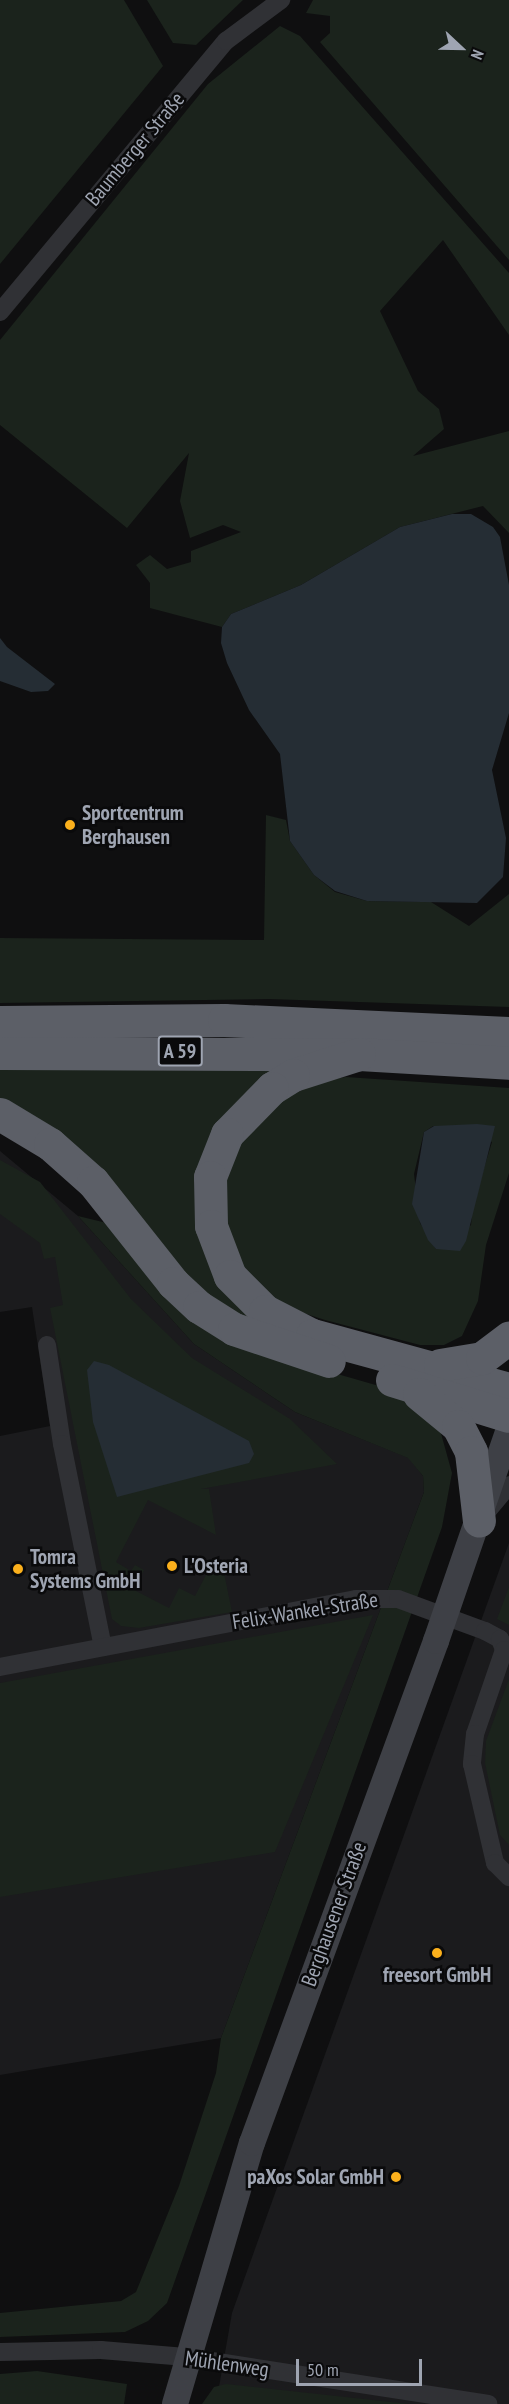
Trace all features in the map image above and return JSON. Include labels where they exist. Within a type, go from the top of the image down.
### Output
[{"type":"highway","name":"A 59","points":[[0,1022],[224,1020],[509,1033]]},
{"type":"highway","name":"A 59","points":[[0,1053],[359,1054],[509,1063]]},
{"type":"highway","points":[[359,1054],[293,1076],[252,1105],[227,1134],[210,1178],[211,1226],[230,1276],[265,1311],[312,1335],[418,1376],[509,1416]]},
{"type":"highway","points":[[0,1114],[50,1144],[93,1182],[127,1220],[173,1283],[199,1307],[234,1329],[271,1344],[418,1376],[509,1389]]},
{"type":"highway","points":[[418,1376],[482,1359],[509,1338]]},
{"type":"highway","points":[[418,1376],[458,1426],[471,1452],[479,1521]]},
{"type":"main road","name":"Berghausener Straße","points":[[175,2404],[186,2357],[252,2143],[436,1641],[509,1429]]},
{"type":"street","name":"Baumberger Straße","points":[[0,312],[226,41],[281,0]]},
{"type":"street","points":[[48,1345],[62,1444],[103,1647]]},
{"type":"street","points":[[479,1521],[509,1485]]},
{"type":"street","name":"Felix-Wankel-Straße","points":[[0,1667],[375,1597],[398,1599],[484,1630],[500,1639],[504,1650],[475,1734],[472,1764],[495,1863],[509,1877]]},
{"type":"street","name":"Mühlenweg","points":[[0,2352],[101,2350],[186,2357],[489,2404]]},
{"type":"shaded area","points":[[0,0],[124,0],[163,66],[0,264]]},
{"type":"shaded area","points":[[147,0],[243,0],[196,45],[173,43]]},
{"type":"shaded area","points":[[313,0],[509,0],[509,260],[320,42],[330,33],[330,16],[306,13]]},
{"type":"shaded area","points":[[280,26],[300,36],[509,273],[509,335],[443,240],[380,311],[418,391],[439,409],[444,429],[413,456],[509,431],[509,533],[483,506],[400,527],[301,585],[231,614],[222,627],[150,608],[150,583],[136,565],[150,555],[167,569],[191,562],[191,551],[241,532],[223,525],[190,538],[180,501],[189,453],[127,528],[0,425],[0,340],[208,84]]},
{"type":"shaded area","points":[[452,514],[471,514],[493,527],[500,537],[509,585],[509,713],[492,770],[506,838],[503,877],[477,903],[367,901],[335,891],[314,875],[290,841],[280,754],[249,710],[227,663],[221,643],[222,627],[231,614],[301,585],[400,527]]},
{"type":"shaded area","points":[[0,638],[7,647],[55,684],[48,691],[31,692],[0,681]]},
{"type":"shaded area","points":[[266,815],[286,820],[290,841],[314,875],[335,892],[367,901],[431,902],[469,926],[509,894],[509,1007],[269,999],[0,1003],[0,938],[264,940]]},
{"type":"shaded area","points":[[0,1069],[289,1069],[206,1180],[260,1316],[234,1319],[0,1108]]},
{"type":"shaded area","points":[[346,1077],[509,1088],[509,1173],[486,1245],[478,1301],[462,1336],[444,1345],[420,1345],[325,1320],[294,1310],[263,1293],[243,1269],[225,1223],[225,1172],[240,1133],[265,1107],[309,1083]],"holes":[[[433,1126],[455,1126],[492,1142],[473,1204],[471,1225],[436,1249],[420,1223],[414,1174],[424,1132]]]},
{"type":"shaded area","points":[[477,1124],[495,1126],[466,1241],[460,1251],[436,1249],[428,1240],[412,1204],[424,1132],[434,1126]]},
{"type":"shaded area","points":[[0,1151],[78,1216],[194,1344],[295,1412],[409,1458],[423,1476],[424,1492],[221,2038],[0,2075],[0,1436],[50,1426],[32,1307],[0,1312]]},
{"type":"shaded area","points":[[0,1160],[40,1182],[131,1299],[192,1358],[290,1419],[337,1464],[201,1489],[209,1489],[216,1535],[148,1500],[116,1562],[131,1571],[135,1565],[144,1570],[134,1590],[169,1608],[179,1588],[195,1596],[208,1571],[223,1568],[232,1612],[139,1628],[121,1626],[112,1619],[50,1308],[63,1305],[55,1257],[44,1259],[40,1243],[0,1214]]},
{"type":"shaded area","points":[[78,1216],[119,1226],[261,1352],[393,1390],[437,1419],[452,1473],[442,1527],[167,2303],[148,2321],[125,2332],[0,2337],[0,2313],[121,2301],[136,2292],[179,2186],[216,2073],[221,2038],[424,1492],[423,1476],[408,1458],[295,1412],[194,1344]]},
{"type":"shaded area","points":[[94,1361],[109,1365],[249,1441],[254,1454],[249,1463],[117,1497],[93,1422],[87,1370]]},
{"type":"shaded area","points":[[509,1543],[509,2404],[216,2404],[232,2313]]},
{"type":"shaded area","points":[[509,1587],[509,1625],[497,1619]]},
{"type":"shaded area","points":[[373,1615],[275,1852],[0,1897],[0,1683]]},
{"type":"shaded area","points":[[509,1679],[509,1845],[500,1835],[485,1763],[486,1741]]},
{"type":"shaded area","points":[[37,2371],[127,2384],[124,2404],[0,2404],[0,2374]]},
{"type":"shaded area","points":[[226,2384],[409,2404],[202,2404],[214,2387]]},
{"type":"place","name":"Sportcentrum Berghausen","points":[[70,825]]},
{"type":"place","name":"L'Osteria","points":[[172,1566]]},
{"type":"place","name":"Tomra Systems GmbH","points":[[18,1569]]},
{"type":"place","name":"freesort GmbH","points":[[437,1953]]},
{"type":"place","name":"paXos Solar GmbH","points":[[396,2177]]}]
